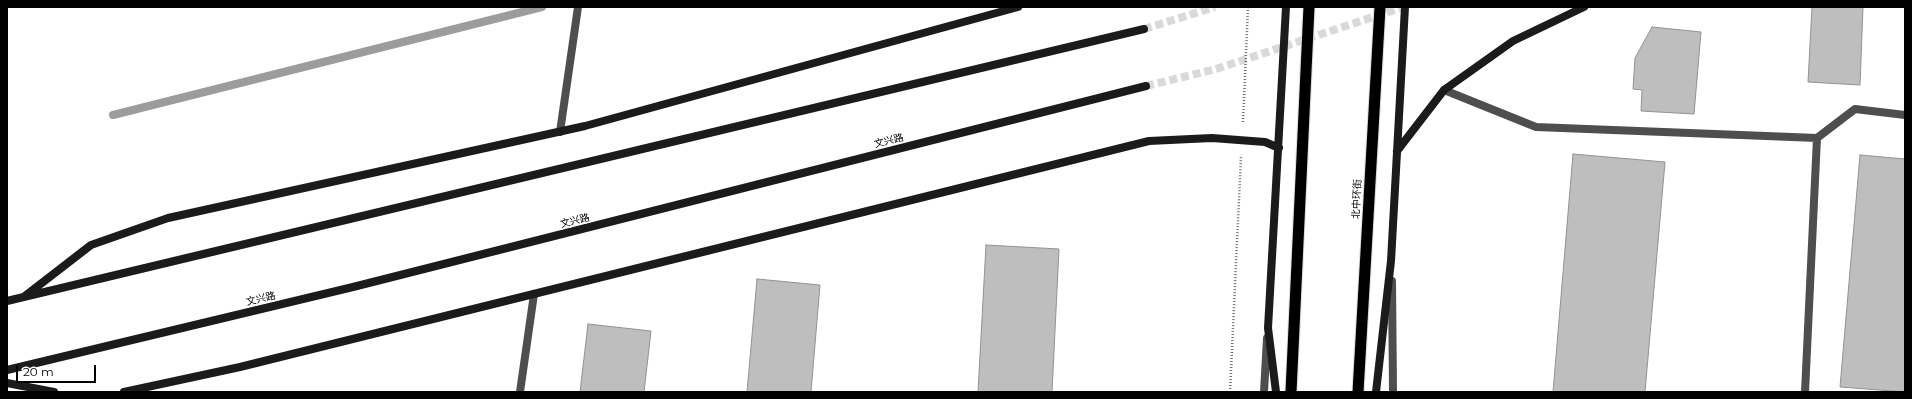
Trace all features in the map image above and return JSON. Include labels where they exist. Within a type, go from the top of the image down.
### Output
[{"type":"highway","points":[[1291,392],[1308,7]]},
{"type":"highway","name":"北中环街","points":[[1358,392],[1380,7]]},
{"type":"main road","points":[[22,298],[91,245],[168,218],[560,132],[1018,7]]},
{"type":"main road","points":[[1276,392],[1268,328],[1286,7]]},
{"type":"main road","points":[[1376,392],[1391,261],[1405,7]]},
{"type":"main road","points":[[1397,151],[1444,90],[1513,41],[1584,7]]},
{"type":"main road","points":[[7,301],[1144,28]]},
{"type":"main road","name":"文兴路","points":[[7,370],[353,287],[1146,86]]},
{"type":"main road","points":[[124,392],[240,367],[1149,141],[1212,138],[1265,142],[1279,148]]},
{"type":"main road","points":[[7,383],[54,392]]},
{"type":"street","points":[[560,132],[578,7]]},
{"type":"street","points":[[1444,90],[1536,127],[1817,138],[1855,109],[1905,115]]},
{"type":"street","points":[[1805,392],[1817,138]]},
{"type":"street","points":[[1391,261],[1393,392]]},
{"type":"street","points":[[520,392],[534,294]]},
{"type":"street","points":[[1264,392],[1268,328]]},
{"type":"path","points":[[1230,392],[1248,7]]},
{"type":"building","points":[[1812,7],[1863,7],[1860,85],[1808,82]]},
{"type":"building","points":[[1652,27],[1701,32],[1694,114],[1641,111],[1642,90],[1633,89],[1635,58]]},
{"type":"building","points":[[1573,154],[1665,162],[1645,392],[1553,392]]},
{"type":"building","points":[[1860,155],[1905,159],[1905,392],[1840,387]]},
{"type":"building","points":[[986,245],[1059,249],[1052,392],[978,392]]},
{"type":"building","points":[[757,279],[820,285],[811,392],[747,392]]},
{"type":"building","points":[[588,324],[651,331],[644,392],[580,392]]},
{"type":"waterway","points":[[113,115],[542,7]]},
{"type":"tunnel","points":[[1144,29],[1215,7]]},
{"type":"tunnel","points":[[1146,86],[1216,69],[1403,7]]}]
